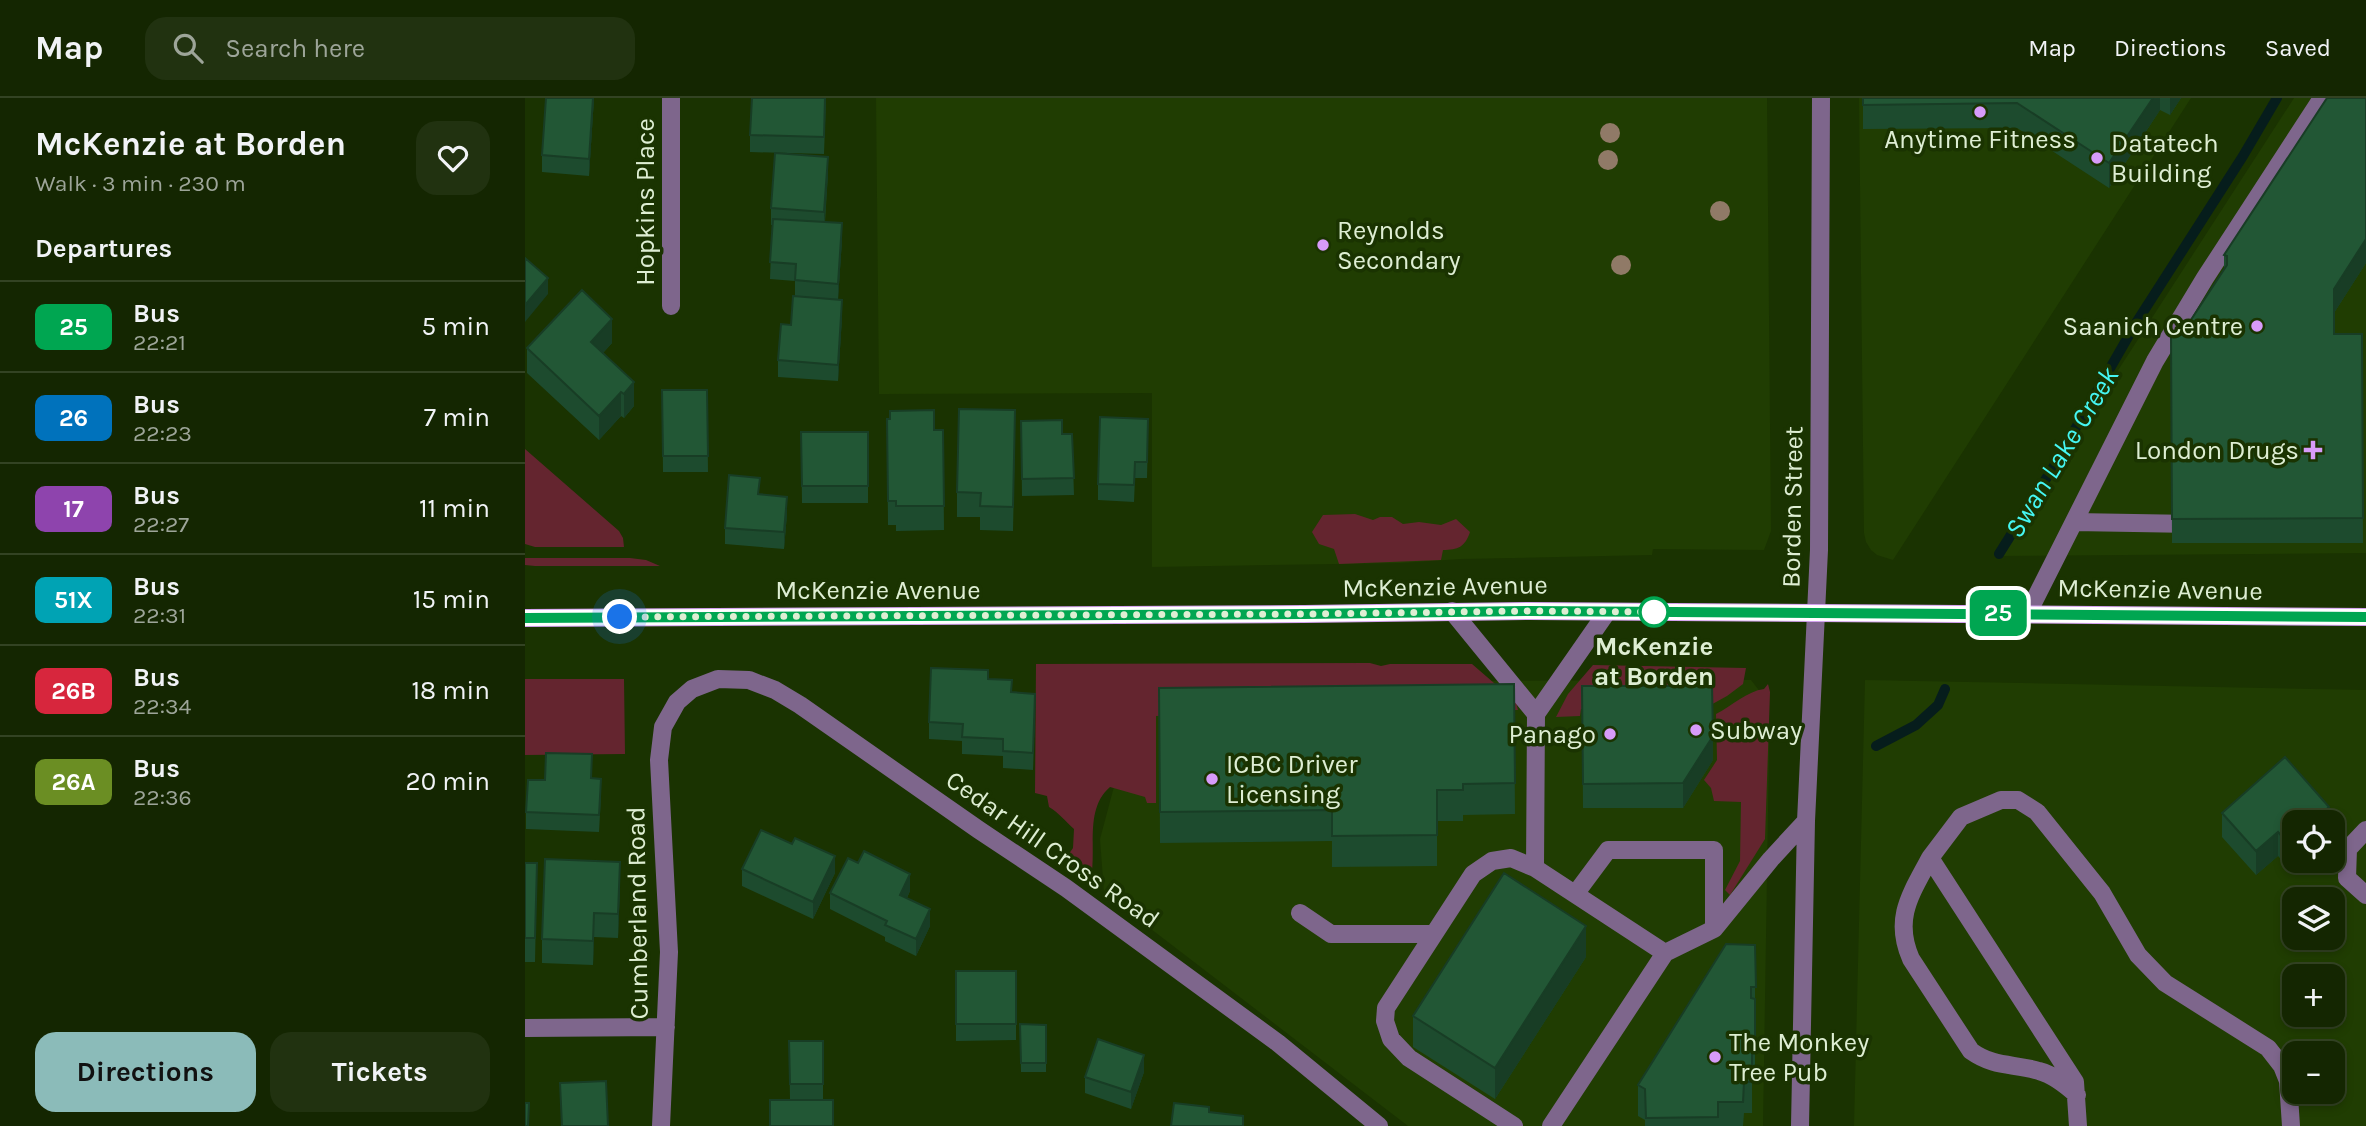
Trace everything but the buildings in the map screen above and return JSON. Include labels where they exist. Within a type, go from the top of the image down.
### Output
[{"type":"main road","name":"McKenzie Avenue","points":[[525,618],[1452,611],[1816,611],[2366,617]]},
{"type":"street","name":"Hopkins Place","points":[[671,98],[671,306]]},
{"type":"street","name":"Borden Street","points":[[1800,1126],[1806,821],[1819,550],[1821,98]]},
{"type":"street","points":[[2028,613],[2155,361],[2205,278],[2322,98]]},
{"type":"street","points":[[2071,528],[2201,524]]},
{"type":"street","points":[[1452,611],[1536,715]]},
{"type":"street","points":[[1535,868],[1536,715],[1607,612]]},
{"type":"street","name":"Cedar Hill Cross Road","points":[[677,702],[692,689],[718,679],[749,680],[775,690],[1066,888],[1278,1043],[1379,1126]]},
{"type":"street","name":"Cumberland Road","points":[[661,1126],[669,951],[659,760],[663,727],[677,702]]},
{"type":"street","points":[[2077,1095],[2055,1078],[2042,1072],[1998,1065],[1983,1060],[1971,1051],[1905,946],[1903,918],[1910,897],[1930,858],[1961,817],[2000,800],[2018,800],[2037,812],[2102,893],[2138,955],[2165,983],[2268,1048],[2282,1066],[2288,1082],[2291,1126]]},
{"type":"street","points":[[1551,1126],[1665,953],[1714,929],[1770,859],[1806,821]]},
{"type":"street","points":[[2366,830],[2348,849],[2347,878],[2366,895]]},
{"type":"street","points":[[1576,893],[1608,850],[1714,850],[1714,929]]},
{"type":"street","points":[[1514,1126],[1409,1058],[1391,1039],[1385,1021],[1386,1008],[1473,874],[1492,861],[1511,858],[1535,868],[1576,893],[1665,953]]},
{"type":"street","points":[[1930,858],[2075,1082],[2078,1126]]},
{"type":"street","points":[[1300,913],[1331,934],[1434,934]]},
{"type":"street","points":[[525,1028],[666,1027]]},
{"type":"shaded area","name":"Reynolds Secondary","points":[[876,98],[1767,98],[1771,531],[1764,550],[1653,549],[1652,555],[1152,567],[1152,393],[879,394]]},
{"type":"shaded area","points":[[1859,98],[2191,98],[1893,560],[1871,550],[1864,533]]},
{"type":"shaded area","name":"Saanich Centre","points":[[2294,98],[2366,98],[2366,553],[1998,556]]},
{"type":"shaded area","points":[[525,449],[619,531],[624,547],[535,547],[525,544]]},
{"type":"shaded area","points":[[1355,514],[1373,520],[1392,517],[1403,524],[1419,522],[1441,525],[1456,519],[1470,532],[1460,547],[1443,550],[1441,560],[1339,564],[1334,549],[1319,544],[1312,532],[1323,515]]},
{"type":"shaded area","points":[[525,558],[630,558],[646,560],[660,566],[535,566],[525,565]]},
{"type":"shaded area","points":[[1370,663],[1381,666],[1472,664],[1516,702],[1518,710],[1156,716],[1156,803],[1147,803],[1145,797],[1110,787],[1102,796],[1094,820],[1090,882],[1064,861],[1073,848],[1074,829],[1049,807],[1047,796],[1035,793],[1036,664]]},
{"type":"shaded area","points":[[1593,665],[1746,668],[1743,684],[1707,707],[1581,709],[1580,716],[1556,717],[1568,694]]},
{"type":"shaded area","points":[[525,679],[624,679],[625,754],[525,755]]},
{"type":"shaded area","points":[[1751,680],[1768,702],[1763,1126],[1408,1126],[1104,893],[1100,839],[1116,779],[1152,708],[1181,682]]},
{"type":"shaded area","points":[[1865,680],[2366,690],[2366,1126],[1854,1126]]},
{"type":"shaded area","points":[[1768,684],[1770,692],[1765,839],[1730,895],[1725,890],[1740,861],[1741,802],[1714,801],[1711,788],[1704,780],[1717,760],[1716,714],[1746,696],[1764,689]]},
{"type":"waterway","name":"Swan Lake Creek","points":[[1999,554],[2054,466],[2136,323],[2277,98]]},
{"type":"waterway","name":"Swan Lake Creek","points":[[1876,746],[1916,725],[1938,705],[1945,689]]},
{"type":"bus line","name":"25","points":[[525,618],[1452,611],[1816,611],[2366,617]]},
{"type":"place","name":"Anytime Fitness","points":[[1980,112]]},
{"type":"place","name":"Datatech Building","points":[[2097,158]]},
{"type":"place","name":"Reynolds Secondary","points":[[1323,245]]},
{"type":"place","name":"Saanich Centre","points":[[2257,326]]},
{"type":"place","name":"London Drugs","points":[[2313,450]]},
{"type":"place","name":"McKenzie at Borden","points":[[1654,612]]},
{"type":"place","name":"Subway","points":[[1696,730]]},
{"type":"place","name":"Panago","points":[[1610,734]]},
{"type":"place","name":"ICBC Driver Licensing","points":[[1212,779]]},
{"type":"place","name":"The Monkey Tree Pub","points":[[1715,1057]]},
{"type":"route","points":[[620,617],[1661,612],[1654,612]]}]
